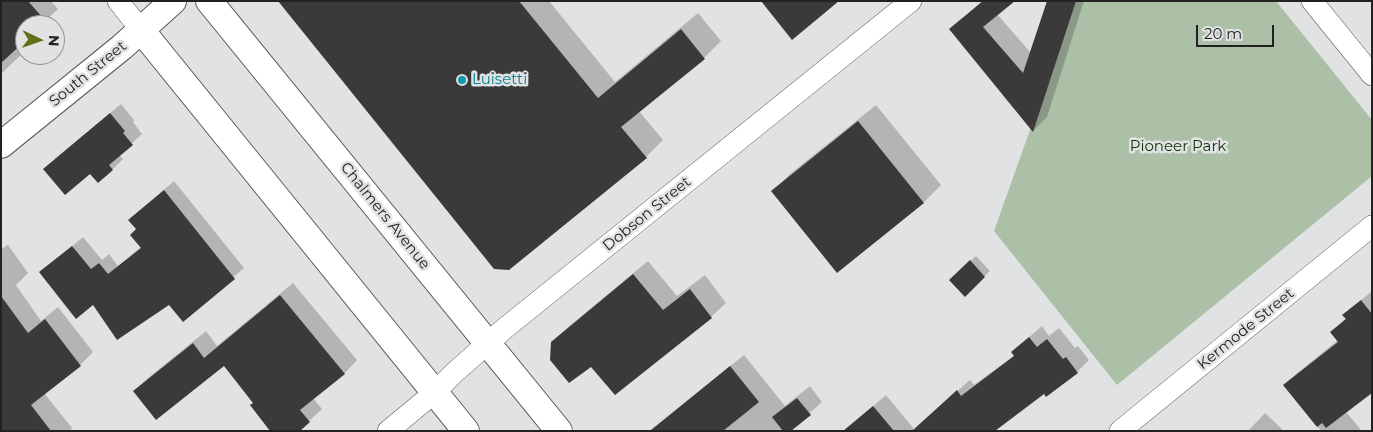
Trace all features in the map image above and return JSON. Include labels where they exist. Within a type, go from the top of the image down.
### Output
[{"type":"street","points":[[118,1],[466,431]]},
{"type":"street","name":"South Street","points":[[1,145],[141,30],[173,1]]},
{"type":"street","name":"Chalmers Avenue","points":[[209,1],[560,431]]},
{"type":"street","name":"Dobson Street","points":[[388,431],[434,393],[454,372],[504,328],[911,1]]},
{"type":"street","points":[[1312,1],[1372,76]]},
{"type":"street","name":"Kermode Street","points":[[1120,431],[1372,226]]},
{"type":"green space","name":"Pioneer Park","points":[[1074,1],[1276,1],[1372,120],[1372,176],[1117,385],[994,231]]},
{"type":"building","points":[[1,1],[28,1],[40,15],[15,15],[15,50],[1,63]]},
{"type":"building","name":"Luisetti","points":[[278,1],[519,1],[598,98],[681,29],[705,59],[621,127],[647,158],[509,270],[494,269]]},
{"type":"building","points":[[761,1],[839,1],[792,40]]},
{"type":"building","points":[[983,1],[1015,1],[983,27],[1023,73],[1047,1],[1076,1],[1033,132],[949,29]]},
{"type":"building","points":[[110,113],[125,131],[123,133],[133,145],[109,165],[113,170],[98,183],[90,174],[65,195],[43,169]]},
{"type":"building","points":[[858,121],[924,203],[837,273],[771,191]]},
{"type":"building","points":[[164,190],[235,279],[183,322],[169,305],[117,340],[93,305],[76,319],[39,272],[72,246],[91,269],[99,263],[108,274],[141,248],[130,235],[136,229],[128,220]]},
{"type":"building","points":[[970,260],[985,277],[965,297],[949,280]]},
{"type":"building","points":[[633,274],[663,310],[690,289],[712,318],[615,395],[591,367],[569,383],[550,360],[551,342]]},
{"type":"building","points":[[280,295],[345,374],[300,410],[310,422],[300,431],[270,431],[250,405],[253,403],[224,366],[156,420],[133,391],[193,343],[204,358]]},
{"type":"building","points":[[1,296],[28,333],[45,319],[81,366],[31,405],[51,431],[1,431]]},
{"type":"building","points":[[1361,300],[1372,314],[1372,393],[1326,428],[1322,423],[1317,427],[1283,385],[1338,342],[1330,332],[1346,319],[1342,315]]},
{"type":"building","points":[[1029,337],[1037,347],[1047,339],[1063,359],[1066,357],[1078,373],[1046,397],[1044,394],[995,431],[912,431],[957,390],[961,396],[1014,356],[1011,352]]},
{"type":"building","points":[[730,366],[759,402],[723,431],[650,431]]},
{"type":"building","points":[[797,398],[811,415],[791,431],[783,431],[772,417]]},
{"type":"building","points":[[873,406],[894,431],[843,431]]},
{"type":"place","name":"Luisetti","points":[[462,80]]}]
